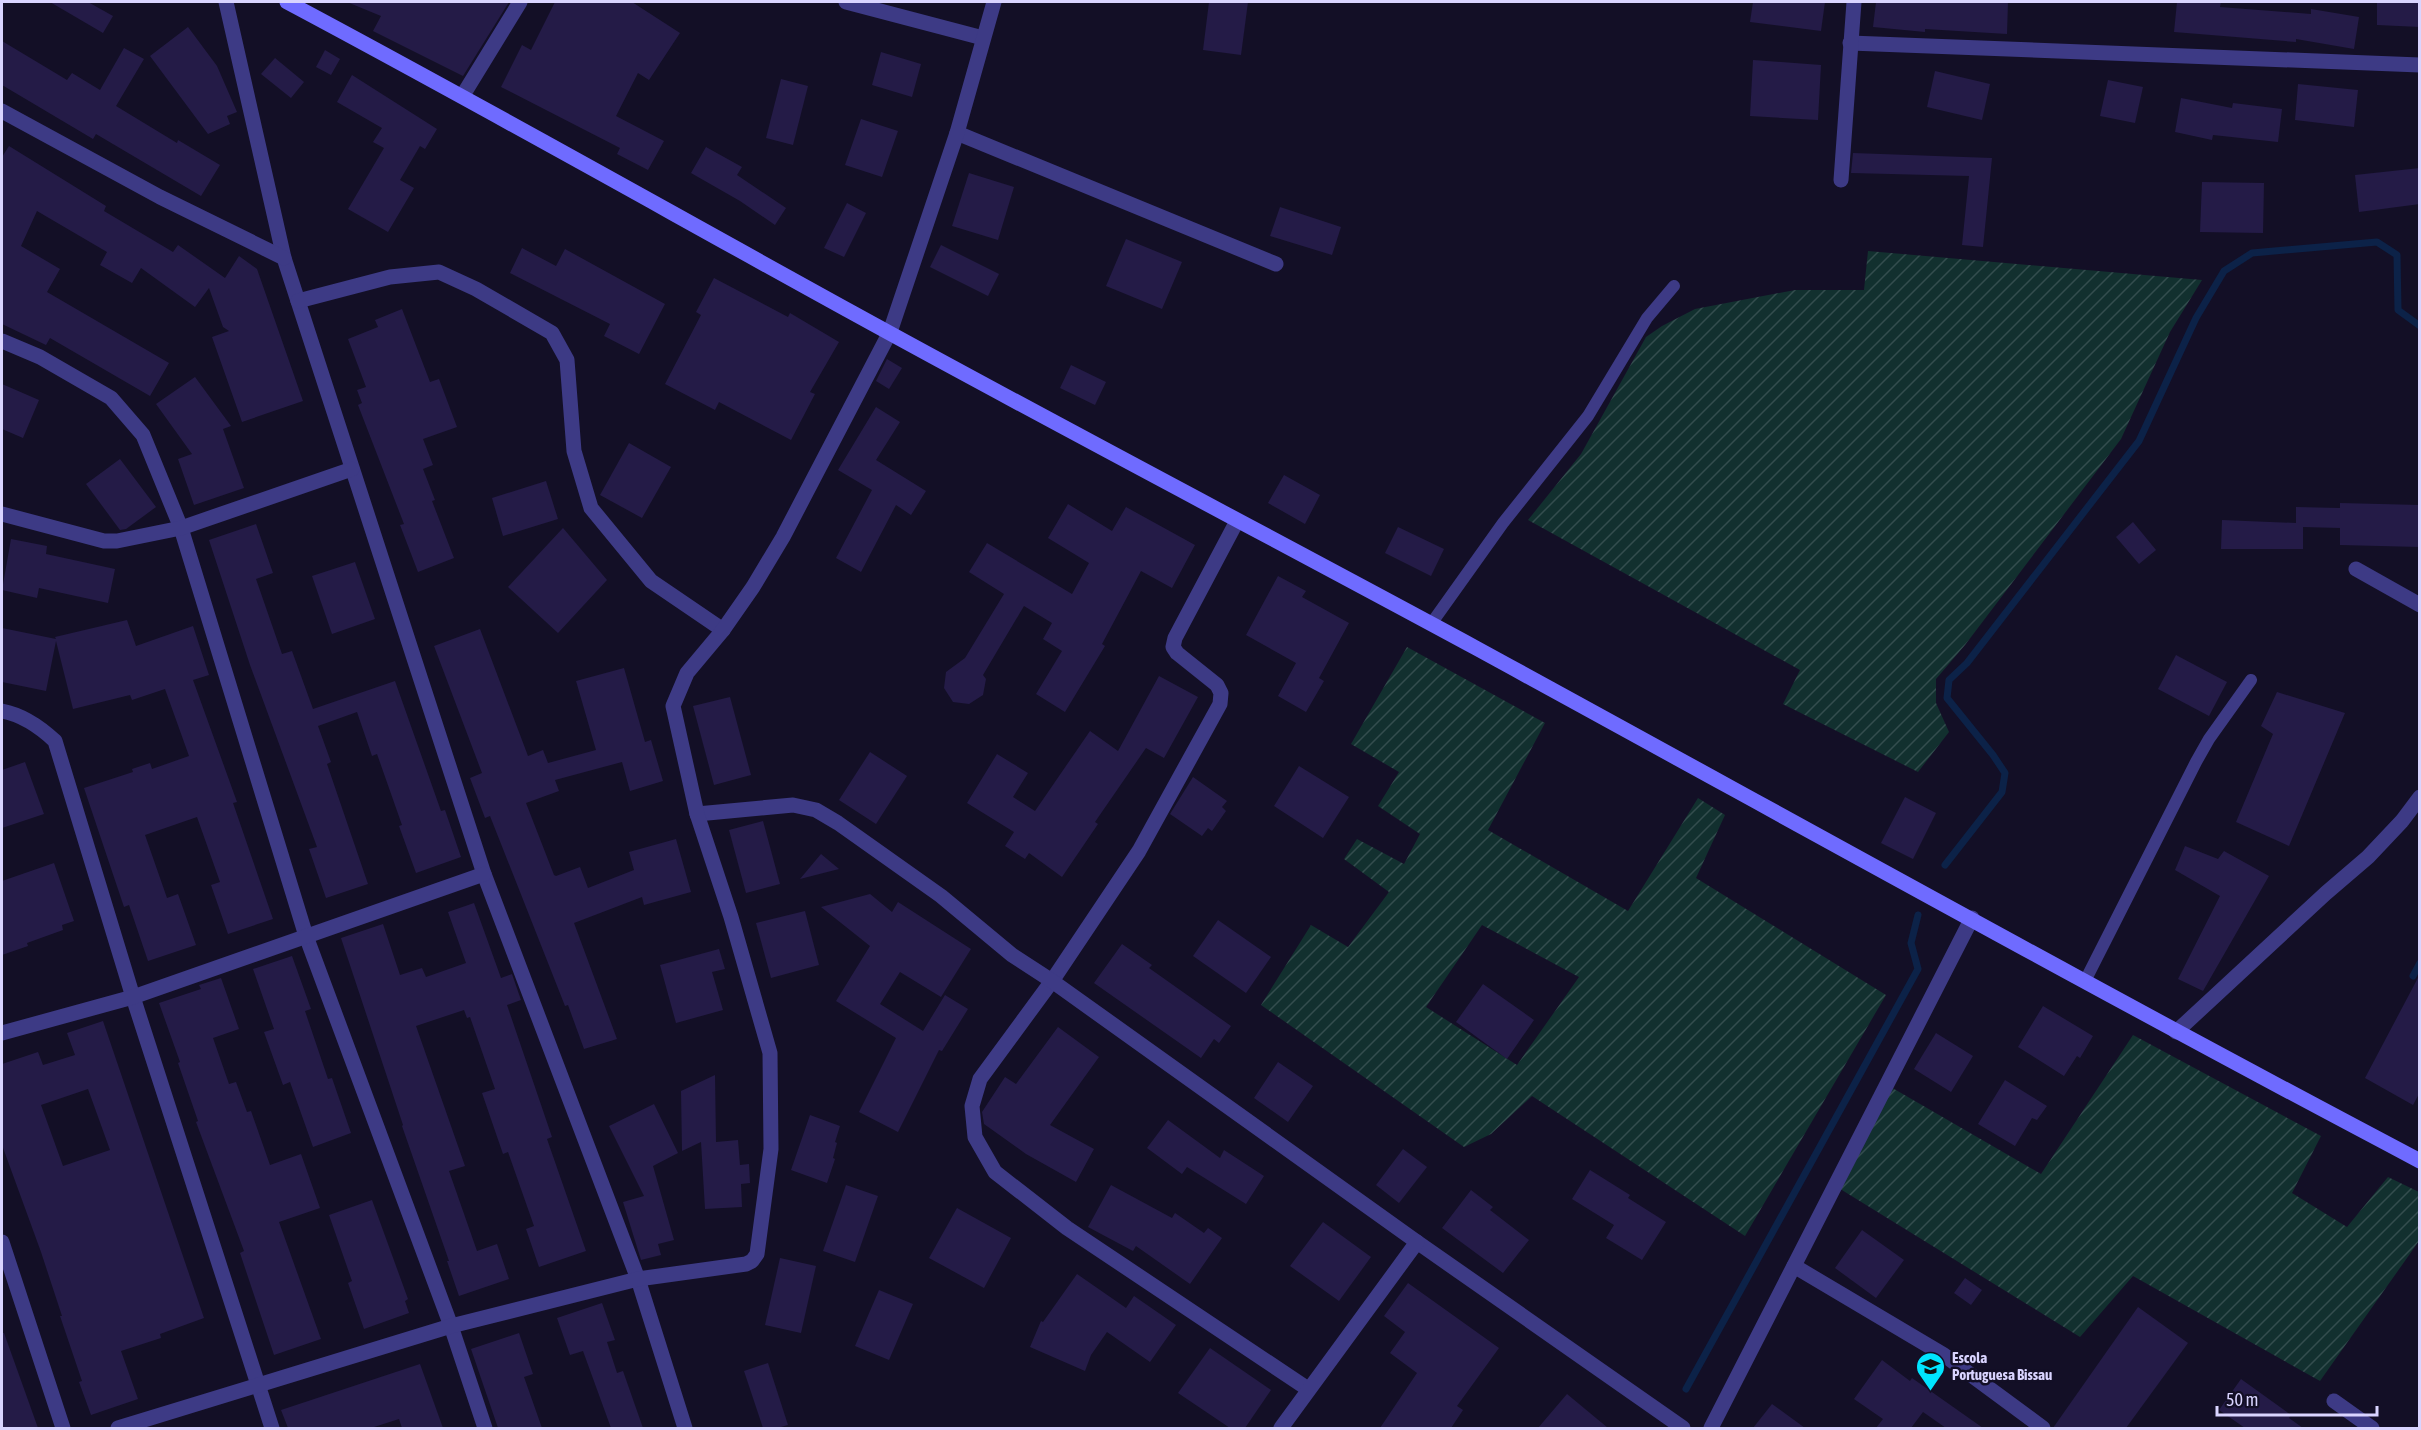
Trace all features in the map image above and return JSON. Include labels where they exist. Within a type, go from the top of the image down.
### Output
[{"type":"main road","points":[[287,2],[463,95],[890,332],[1972,918],[2176,1032],[2420,1161]]},
{"type":"street","points":[[226,2],[284,258],[298,302],[484,874],[638,1279],[685,1428]]},
{"type":"street","points":[[463,95],[520,2]]},
{"type":"street","points":[[846,2],[983,39]]},
{"type":"street","points":[[118,1428],[452,1326],[638,1279],[746,1264],[752,1261],[757,1254],[771,1149],[770,1053],[732,917],[697,814],[673,706],[687,673],[723,630],[753,587],[783,537],[890,332],[957,133],[994,2]]},
{"type":"street","points":[[1841,180],[1854,2]]},
{"type":"street","points":[[1850,42],[2420,65]]},
{"type":"street","points":[[2,111],[160,197],[284,258]]},
{"type":"street","points":[[957,133],[1276,264]]},
{"type":"street","points":[[298,302],[390,277],[439,272],[476,289],[552,333],[567,360],[574,451],[591,508],[651,581],[723,630]]},
{"type":"street","points":[[2,341],[40,357],[111,398],[143,435],[181,528],[306,936],[452,1326],[485,1428]]},
{"type":"street","points":[[2,514],[104,541],[117,541],[181,528],[352,469]]},
{"type":"street","points":[[1237,521],[1175,638],[1173,647],[1177,653],[1217,685],[1221,693],[1220,704],[1139,851],[1052,981],[980,1079],[972,1106],[975,1137],[995,1172],[1067,1228],[1308,1389]]},
{"type":"street","points":[[2356,569],[2420,605]]},
{"type":"street","points":[[2,711],[14,713],[40,726],[55,741],[132,997],[272,1428]]},
{"type":"street","points":[[2176,1032],[2368,857],[2402,821],[2420,797]]},
{"type":"street","points":[[697,814],[793,805],[816,810],[838,822],[941,896],[1012,955],[1683,1428]]},
{"type":"street","points":[[2,1033],[132,997],[484,874]]},
{"type":"street","points":[[1711,1428],[1972,918]]},
{"type":"street","points":[[2,1242],[63,1428]]},
{"type":"street","points":[[1281,1428],[1417,1242]]},
{"type":"street","points":[[1794,1266],[1944,1355],[2043,1428]]},
{"type":"street","points":[[2334,1401],[2372,1428]]},
{"type":"lane","points":[[1431,624],[1503,523],[1588,416],[1647,318],[1674,286]]},
{"type":"lane","points":[[2085,981],[2196,762],[2252,680]]},
{"type":"green space","points":[[1868,251],[2202,280],[2170,332],[2121,439],[1965,645],[1936,679],[1936,703],[1949,732],[1918,772],[1783,704],[1800,670],[1528,520],[1581,454],[1646,337],[1695,309],[1795,290],[1864,290]]},
{"type":"green space","points":[[1407,647],[1545,723],[1488,830],[1628,911],[1698,798],[1725,815],[1696,878],[1886,995],[1745,1236],[1532,1096],[1491,1134],[1464,1147],[1261,1005],[1311,925],[1348,947],[1389,892],[1344,859],[1357,839],[1404,864],[1420,834],[1378,806],[1399,772],[1351,744]],"holes":[[[1482,925],[1579,977],[1517,1065],[1426,1007]]]},
{"type":"green space","points":[[2133,1035],[2321,1136],[2292,1193],[2347,1227],[2388,1177],[2419,1192],[2419,1241],[2320,1381],[2133,1276],[2080,1337],[1837,1187],[1889,1086],[2041,1174]]},
{"type":"building","points":[[50,2],[88,2],[113,16],[103,33]]},
{"type":"building","points":[[347,2],[509,2],[463,76],[373,31],[381,16]]},
{"type":"building","points":[[555,2],[632,2],[680,33],[649,80],[638,73],[616,116],[664,141],[648,170],[617,154],[620,148],[501,87],[522,45],[531,50]]},
{"type":"building","points":[[1209,2],[1248,2],[1241,55],[1203,50]]},
{"type":"building","points":[[1753,2],[1825,2],[1821,31],[1750,22]]},
{"type":"building","points":[[1876,2],[2008,2],[2007,34],[1925,29],[1925,32],[1873,27]]},
{"type":"building","points":[[2177,2],[2221,2],[2220,7],[2311,14],[2311,9],[2359,17],[2354,49],[2296,39],[2296,42],[2174,32]]},
{"type":"building","points":[[2377,2],[2420,2],[2420,27],[2377,25]]},
{"type":"building","points":[[188,27],[217,66],[237,112],[227,116],[230,124],[208,134],[150,56]]},
{"type":"building","points":[[2,41],[67,80],[72,73],[100,90],[124,48],[144,59],[116,106],[177,143],[178,140],[220,165],[201,196],[96,134],[93,139],[2,85]]},
{"type":"building","points":[[325,50],[340,59],[331,75],[316,67]]},
{"type":"building","points":[[881,52],[921,64],[912,97],[872,85]]},
{"type":"building","points":[[275,58],[304,82],[291,98],[261,74]]},
{"type":"building","points":[[1753,60],[1821,65],[1818,120],[1750,116]]},
{"type":"building","points":[[1935,71],[1990,84],[1982,120],[1927,107]]},
{"type":"building","points":[[352,75],[437,129],[425,149],[420,146],[400,180],[414,188],[388,232],[348,209],[384,148],[373,142],[382,128],[337,102]]},
{"type":"building","points":[[781,79],[808,86],[793,145],[766,138]]},
{"type":"building","points":[[2108,80],[2143,87],[2135,123],[2100,116]]},
{"type":"building","points":[[2298,84],[2358,90],[2354,127],[2295,120]]},
{"type":"building","points":[[2181,98],[2232,108],[2233,103],[2282,109],[2278,142],[2213,135],[2212,140],[2175,132]]},
{"type":"building","points":[[861,119],[898,131],[882,177],[845,165]]},
{"type":"building","points":[[9,146],[106,206],[104,211],[173,252],[178,245],[225,278],[239,256],[257,269],[303,401],[242,422],[212,337],[229,331],[223,327],[209,288],[195,307],[141,268],[132,283],[100,265],[107,252],[37,211],[21,246],[60,269],[47,292],[169,363],[150,396],[50,338],[46,345],[2,324],[2,157]]},
{"type":"building","points":[[706,147],[742,167],[737,175],[786,208],[775,225],[740,201],[691,173]]},
{"type":"building","points":[[1853,153],[1992,158],[1983,247],[1962,245],[1969,176],[1851,173]]},
{"type":"building","points":[[2420,168],[2420,204],[2359,212],[2355,175]]},
{"type":"building","points":[[969,173],[1014,187],[998,240],[952,226]]},
{"type":"building","points":[[2202,182],[2264,183],[2263,233],[2200,232]]},
{"type":"building","points":[[847,203],[866,213],[844,257],[824,248]]},
{"type":"building","points":[[1280,207],[1341,227],[1332,255],[1270,236]]},
{"type":"building","points":[[1126,239],[1182,262],[1162,309],[1106,286]]},
{"type":"building","points":[[941,245],[999,274],[988,296],[930,267]]},
{"type":"building","points":[[522,248],[556,266],[565,249],[665,304],[639,354],[604,336],[610,324],[510,273]]},
{"type":"building","points":[[714,278],[788,317],[790,313],[839,342],[810,392],[815,394],[791,440],[719,402],[715,410],[665,384],[701,315],[696,312]]},
{"type":"building","points":[[402,309],[430,382],[439,379],[457,427],[423,439],[433,465],[423,469],[435,500],[432,501],[454,558],[418,572],[400,525],[404,524],[358,405],[362,403],[357,390],[366,387],[348,339],[378,327],[375,320]]},
{"type":"building","points":[[887,359],[902,368],[889,389],[876,381]]},
{"type":"building","points":[[1071,365],[1106,382],[1095,405],[1060,388]]},
{"type":"building","points":[[195,377],[231,426],[223,429],[244,488],[194,505],[178,459],[192,454],[156,404]]},
{"type":"building","points":[[2,384],[39,400],[23,438],[2,429]]},
{"type":"building","points":[[876,407],[900,422],[876,460],[926,491],[911,515],[896,505],[861,572],[836,558],[872,490],[838,470]]},
{"type":"building","points":[[629,443],[671,467],[642,518],[600,495]]},
{"type":"building","points":[[120,459],[156,507],[126,529],[120,530],[86,484]]},
{"type":"building","points":[[1284,475],[1320,495],[1305,524],[1268,503]]},
{"type":"building","points":[[546,481],[558,519],[503,536],[492,498]]},
{"type":"building","points":[[2340,503],[2420,505],[2420,547],[2340,545],[2340,528],[2303,527],[2303,549],[2221,549],[2222,520],[2296,523],[2296,507],[2340,508]]},
{"type":"building","points":[[1068,504],[1112,531],[1126,507],[1195,545],[1172,588],[1141,571],[1102,644],[1105,646],[1065,712],[1036,694],[1062,651],[1043,639],[1052,623],[1024,606],[983,675],[986,679],[983,695],[969,704],[953,702],[944,688],[946,672],[965,658],[1004,594],[969,572],[987,543],[1072,594],[1089,563],[1048,538]]},
{"type":"building","points":[[2133,522],[2156,550],[2139,564],[2116,537]]},
{"type":"building","points":[[256,524],[273,573],[256,579],[282,654],[292,651],[313,709],[395,681],[441,811],[445,810],[461,857],[416,873],[377,754],[372,756],[357,712],[318,726],[331,762],[327,764],[368,884],[326,898],[309,849],[317,847],[250,665],[209,540]]},
{"type":"building","points":[[1398,527],[1444,549],[1431,576],[1385,553]]},
{"type":"building","points":[[563,528],[607,580],[558,633],[508,587]]},
{"type":"building","points":[[11,539],[47,546],[46,554],[115,569],[108,603],[39,588],[37,598],[2,590]]},
{"type":"building","points":[[355,562],[375,619],[332,634],[312,576]]},
{"type":"building","points":[[1278,576],[1306,591],[1302,597],[1349,623],[1319,678],[1324,681],[1306,712],[1278,696],[1296,663],[1246,635]]},
{"type":"building","points":[[127,620],[136,646],[193,626],[209,675],[193,680],[237,802],[233,803],[273,919],[228,934],[211,885],[220,882],[197,817],[145,835],[167,898],[178,894],[196,945],[148,961],[129,905],[124,907],[84,788],[133,772],[132,769],[150,763],[152,769],[189,756],[165,689],[132,700],[130,695],[73,709],[56,641],[46,691],[2,682],[2,628],[56,639],[55,637]]},
{"type":"building","points":[[480,629],[528,756],[543,750],[548,763],[596,750],[576,681],[624,668],[645,742],[651,740],[663,781],[630,791],[622,762],[555,780],[559,791],[526,803],[554,875],[580,867],[588,888],[634,870],[629,852],[676,839],[691,892],[644,905],[642,897],[574,923],[617,1039],[584,1049],[490,816],[485,818],[470,778],[482,773],[434,646]]},
{"type":"building","points":[[2176,655],[2227,682],[2209,716],[2158,689]]},
{"type":"building","points":[[1159,676],[1198,697],[1164,758],[1146,748],[1095,822],[1098,824],[1062,877],[1029,853],[1025,859],[1005,846],[1014,832],[967,803],[997,754],[1028,773],[1013,797],[1035,811],[1090,731],[1118,751]]},
{"type":"building","points":[[2277,692],[2345,713],[2289,846],[2236,822],[2273,734],[2261,726]]},
{"type":"building","points":[[730,697],[751,775],[714,785],[693,706]]},
{"type":"building","points":[[870,752],[907,776],[876,824],[839,800]]},
{"type":"building","points":[[25,762],[44,814],[2,828],[2,770]]},
{"type":"building","points":[[1299,766],[1349,797],[1323,838],[1274,806]]},
{"type":"building","points":[[1193,777],[1227,801],[1222,807],[1226,811],[1212,831],[1208,828],[1202,836],[1170,814]]},
{"type":"building","points":[[1905,797],[1936,813],[1913,859],[1881,843]]},
{"type":"building","points":[[763,821],[780,884],[746,893],[729,830]]},
{"type":"building","points":[[2185,846],[2218,859],[2224,851],[2269,876],[2203,991],[2178,979],[2220,896],[2175,870]]},
{"type":"building","points":[[821,854],[839,869],[800,879]]},
{"type":"building","points":[[54,863],[74,921],[62,925],[63,930],[2,955],[2,881]]},
{"type":"building","points":[[870,894],[892,912],[898,902],[971,949],[941,997],[900,972],[880,1004],[923,1031],[945,995],[968,1009],[942,1051],[939,1050],[898,1132],[859,1112],[896,1038],[836,1001],[870,946],[821,907]]},
{"type":"building","points":[[474,903],[501,978],[512,974],[521,1000],[507,1005],[552,1137],[547,1139],[586,1251],[539,1267],[526,1229],[534,1226],[508,1152],[503,1154],[482,1093],[495,1089],[470,1017],[467,1018],[464,1010],[416,1026],[465,1166],[449,1171],[477,1251],[497,1244],[509,1279],[459,1296],[341,938],[383,924],[400,975],[422,968],[426,977],[466,963],[448,912]]},
{"type":"building","points":[[805,911],[819,965],[771,978],[756,923]]},
{"type":"building","points":[[1218,920],[1271,957],[1246,993],[1193,956]]},
{"type":"building","points":[[1122,944],[1152,965],[1149,968],[1231,1026],[1219,1043],[1214,1039],[1201,1058],[1094,983]]},
{"type":"building","points":[[719,949],[725,969],[712,972],[723,1010],[676,1023],[660,965]]},
{"type":"building","points":[[292,956],[311,1009],[305,1011],[328,1079],[332,1078],[351,1133],[313,1147],[290,1082],[283,1085],[264,1032],[274,1029],[253,969]]},
{"type":"building","points":[[2420,974],[2420,1092],[2413,1105],[2365,1078]]},
{"type":"building","points":[[221,978],[239,1029],[213,1038],[229,1084],[236,1082],[247,1112],[251,1111],[270,1165],[301,1154],[320,1208],[279,1222],[321,1339],[274,1355],[240,1253],[244,1251],[196,1122],[198,1121],[178,1063],[180,1062],[159,1003],[201,989],[199,985]]},
{"type":"building","points":[[1483,984],[1534,1020],[1507,1059],[1456,1022]]},
{"type":"building","points":[[2043,1006],[2093,1036],[2080,1058],[2077,1056],[2064,1076],[2018,1047]]},
{"type":"building","points":[[103,1021],[204,1318],[160,1334],[161,1338],[121,1351],[138,1399],[91,1415],[41,1252],[2,1145],[2,1064],[38,1052],[43,1065],[75,1055],[67,1033]],"holes":[[[88,1089],[110,1150],[63,1166],[41,1105]]]},
{"type":"building","points":[[1058,1027],[1099,1057],[1050,1125],[1094,1149],[1076,1182],[1026,1154],[984,1124],[982,1112],[1005,1077],[1016,1084]]},
{"type":"building","points":[[1936,1033],[1973,1056],[1951,1092],[1914,1069]]},
{"type":"building","points":[[1278,1062],[1313,1086],[1288,1122],[1254,1098]]},
{"type":"building","points":[[715,1075],[716,1142],[738,1140],[740,1165],[749,1164],[750,1183],[741,1184],[742,1207],[705,1209],[701,1142],[682,1151],[681,1091]]},
{"type":"building","points":[[2005,1080],[2047,1106],[2037,1120],[2032,1118],[2015,1146],[1978,1124]]},
{"type":"building","points":[[654,1104],[678,1153],[653,1166],[674,1240],[658,1244],[661,1255],[641,1260],[623,1202],[644,1196],[609,1126]]},
{"type":"building","points":[[810,1115],[840,1126],[835,1142],[837,1143],[833,1158],[835,1159],[827,1183],[791,1170]]},
{"type":"building","points":[[1168,1120],[1220,1158],[1224,1150],[1264,1176],[1246,1204],[1187,1167],[1182,1174],[1147,1148]]},
{"type":"building","points":[[1403,1149],[1427,1167],[1399,1203],[1376,1185]]},
{"type":"building","points":[[1590,1170],[1630,1195],[1628,1198],[1666,1222],[1642,1260],[1606,1238],[1614,1225],[1572,1199]]},
{"type":"building","points":[[846,1185],[878,1196],[855,1262],[823,1251]]},
{"type":"building","points":[[1111,1185],[1172,1218],[1175,1213],[1204,1233],[1208,1228],[1222,1238],[1190,1284],[1136,1246],[1133,1251],[1088,1227]]},
{"type":"building","points":[[1471,1190],[1493,1207],[1490,1210],[1529,1240],[1503,1273],[1442,1228]]},
{"type":"building","points":[[372,1200],[408,1299],[405,1301],[409,1313],[364,1329],[348,1283],[352,1281],[329,1215]]},
{"type":"building","points":[[957,1208],[1011,1238],[984,1288],[929,1258]]},
{"type":"building","points":[[1323,1222],[1371,1257],[1339,1301],[1290,1266]]},
{"type":"building","points":[[1862,1230],[1904,1260],[1876,1298],[1835,1268]]},
{"type":"building","points":[[780,1258],[816,1266],[801,1333],[765,1325]]},
{"type":"building","points":[[1077,1274],[1126,1308],[1134,1296],[1176,1325],[1150,1362],[1107,1332],[1091,1355],[1085,1371],[1030,1347],[1041,1321],[1043,1322]]},
{"type":"building","points":[[1965,1278],[1982,1290],[1971,1305],[1954,1293]]},
{"type":"building","points":[[1408,1283],[1499,1348],[1457,1406],[1463,1410],[1451,1428],[1380,1428],[1417,1373],[1390,1353],[1405,1332],[1384,1316]]},
{"type":"building","points":[[879,1290],[913,1304],[889,1360],[855,1346]]},
{"type":"building","points":[[602,1303],[615,1340],[607,1342],[617,1373],[623,1371],[643,1428],[611,1428],[583,1351],[570,1355],[557,1318]]},
{"type":"building","points":[[2138,1307],[2188,1343],[2126,1428],[2053,1428]]},
{"type":"building","points":[[2,1333],[4,1333],[38,1428],[2,1428]]},
{"type":"building","points":[[519,1333],[533,1374],[524,1377],[542,1428],[498,1428],[471,1349]]},
{"type":"building","points":[[1210,1348],[1271,1390],[1245,1428],[1230,1428],[1178,1393]]},
{"type":"building","points":[[1882,1360],[1910,1381],[1912,1378],[1983,1428],[1946,1428],[1923,1412],[1911,1428],[1876,1428],[1883,1419],[1854,1399]]},
{"type":"building","points":[[768,1363],[788,1425],[777,1428],[763,1428],[744,1371]]},
{"type":"building","points":[[420,1364],[443,1428],[402,1428],[399,1419],[371,1428],[288,1428],[281,1410]]},
{"type":"building","points":[[2241,1379],[2291,1415],[2289,1418],[2303,1428],[2245,1428],[2219,1410]]},
{"type":"building","points":[[1567,1394],[1608,1428],[1538,1428]]},
{"type":"building","points":[[1772,1404],[1805,1428],[1753,1428]]},
{"type":"waterway","points":[[1945,865],[2002,792],[2005,773],[1947,698],[1949,680],[1967,663],[2139,441],[2196,318],[2224,271],[2252,253],[2377,242],[2397,255],[2398,310],[2420,326]]},
{"type":"waterway","points":[[1686,1389],[1918,969],[1911,943],[1918,915]]},
{"type":"waterway","points":[[2413,976],[2420,963]]},
{"type":"place","name":"Escola Portuguesa Bissau","points":[[1931,1392]]}]
